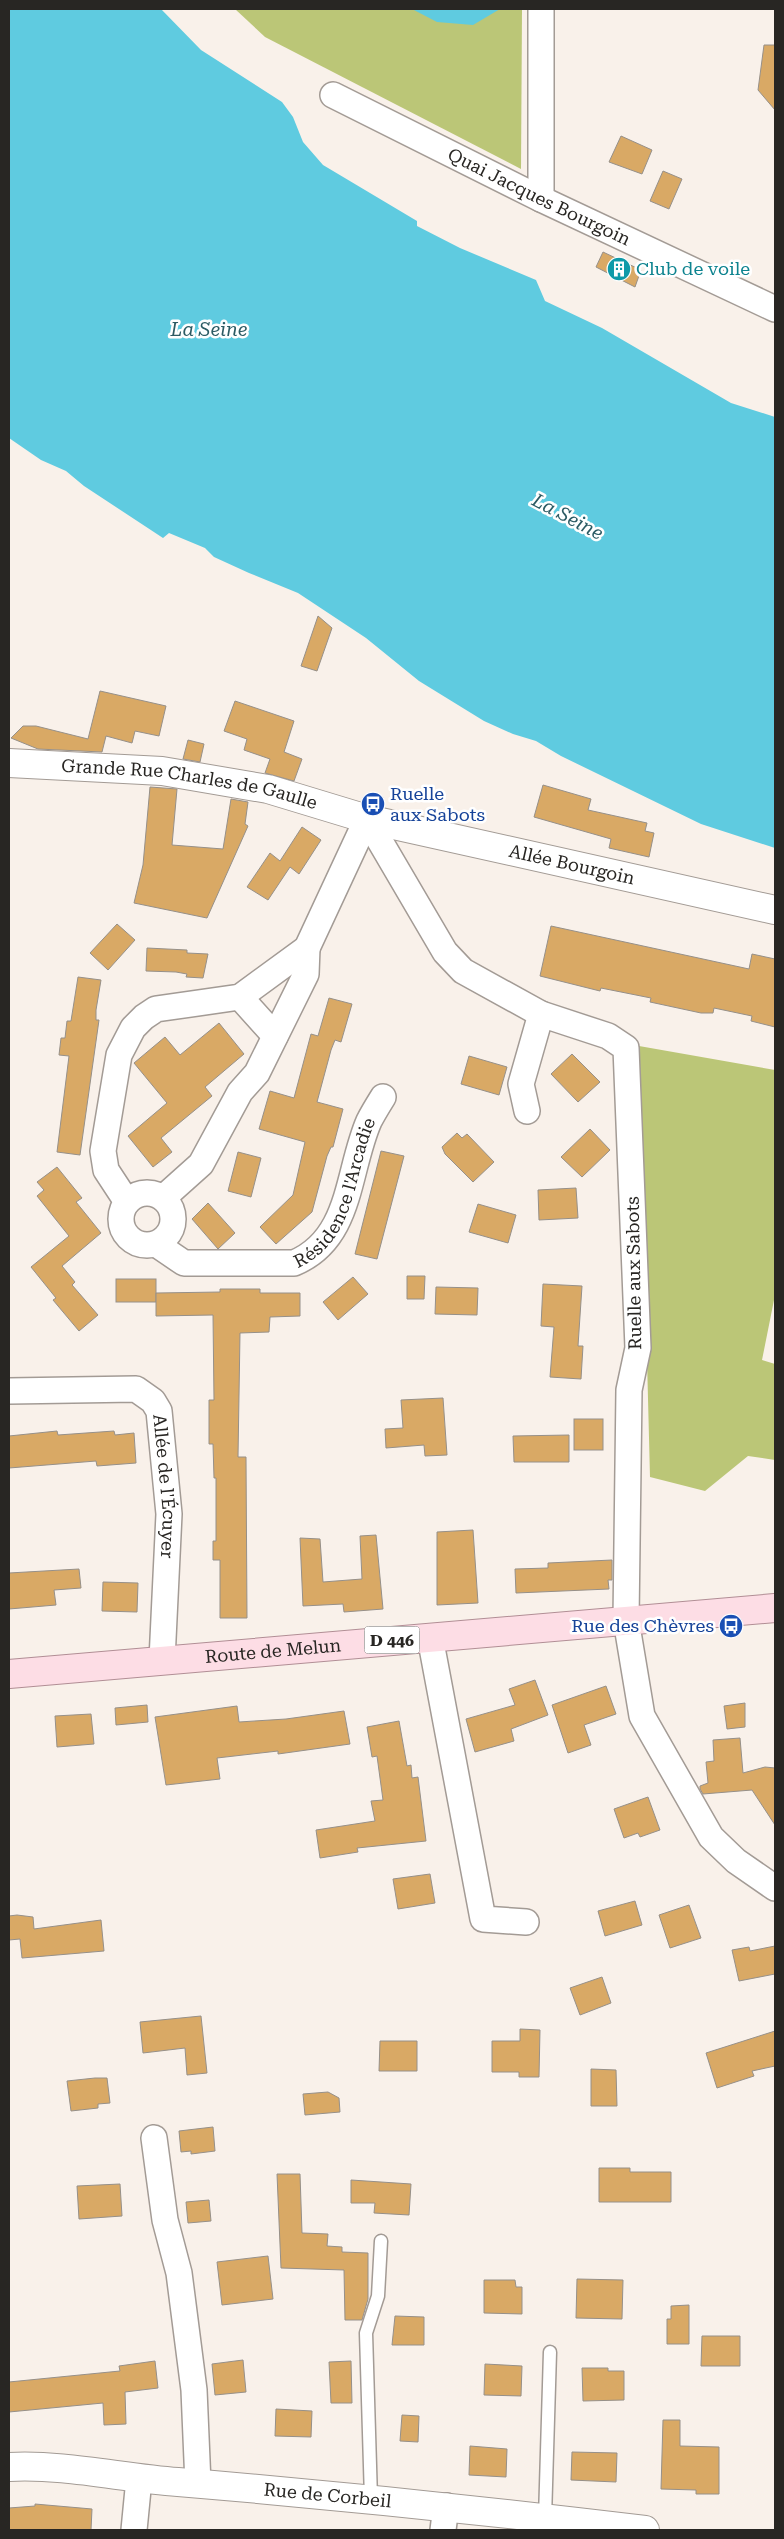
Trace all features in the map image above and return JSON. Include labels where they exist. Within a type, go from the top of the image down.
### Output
[{"type":"main road","name":"Route de Melun","points":[[9,1674],[775,1608]]},
{"type":"street","points":[[541,9],[541,199]]},
{"type":"street","name":"Quai Jacques Bourgoin","points":[[333,95],[541,199],[775,310]]},
{"type":"street","name":"Grande Rue Charles de Gaulle","points":[[9,763],[162,770],[268,789],[367,819]]},
{"type":"street","points":[[163,1198],[201,1164],[240,1092],[257,1073],[306,974],[307,948],[367,819]]},
{"type":"street","name":"Allée Bourgoin","points":[[367,819],[775,910]]},
{"type":"street","name":"Ruelle aux Sabots","points":[[367,819],[445,952],[464,971],[541,1014],[608,1036],[626,1048],[638,1348],[629,1390],[626,1620]]},
{"type":"street","points":[[156,1244],[169,1234],[172,1226],[172,1210],[163,1198],[156,1194],[141,1193],[127,1202],[106,1170],[103,1151],[119,1055],[124,1042],[144,1017],[156,1009],[240,997],[307,948]]},
{"type":"street","points":[[240,997],[275,1036]]},
{"type":"street","points":[[527,1111],[521,1084],[541,1014]]},
{"type":"street","name":"Résidence l'Arcadie","points":[[127,1202],[121,1217],[126,1234],[139,1244],[156,1244],[184,1263],[294,1263],[310,1256],[340,1218],[369,1122],[383,1098]]},
{"type":"street","name":"Allée de l'Écuyer","points":[[9,1391],[136,1389],[153,1401],[159,1411],[169,1514],[162,1660]]},
{"type":"street","points":[[626,1620],[642,1716],[711,1837],[736,1861],[775,1888]]},
{"type":"street","points":[[430,1637],[483,1919],[526,1922]]},
{"type":"street","points":[[154,2138],[165,2220],[180,2283],[194,2390],[198,2484]]},
{"type":"street","name":"Rue de Corbeil","points":[[9,2467],[65,2468],[139,2479],[371,2499],[444,2518],[545,2518],[645,2530]]},
{"type":"street","points":[[134,2530],[139,2479]]},
{"type":"lane","points":[[371,2499],[366,2333],[378,2296],[381,2241]]},
{"type":"lane","points":[[545,2518],[550,2352]]},
{"type":"green space","points":[[235,9],[522,9],[521,169],[265,37]]},
{"type":"green space","points":[[639,1046],[775,1070],[775,1295],[762,1360],[775,1364],[775,1460],[748,1456],[705,1491],[650,1477]]},
{"type":"water","name":"La Seine","points":[[9,9],[161,9],[201,50],[282,102],[293,117],[303,142],[323,165],[417,221],[417,226],[460,248],[536,280],[545,301],[602,328],[731,403],[775,417],[775,848],[701,824],[561,756],[536,741],[513,734],[484,721],[419,681],[366,638],[298,593],[214,557],[205,548],[169,533],[163,538],[84,486],[66,471],[41,460],[9,438]]},
{"type":"water","points":[[412,9],[500,9],[473,25],[437,22]]},
{"type":"building","points":[[764,45],[775,45],[775,110],[758,90]]},
{"type":"building","points":[[621,136],[652,150],[642,174],[609,162]]},
{"type":"building","points":[[663,171],[682,179],[669,209],[650,201]]},
{"type":"building","name":"Club de voile","points":[[603,252],[641,270],[635,287],[596,267]]},
{"type":"building","points":[[318,616],[332,628],[317,671],[301,666]]},
{"type":"building","points":[[100,691],[166,706],[159,736],[135,731],[132,743],[106,736],[102,752],[38,749],[11,738],[23,726],[36,726],[88,739]]},
{"type":"building","points":[[235,701],[294,721],[284,752],[302,759],[294,781],[265,773],[270,759],[244,750],[247,739],[224,731]]},
{"type":"building","points":[[188,740],[204,744],[200,762],[183,759]]},
{"type":"building","points":[[543,785],[591,799],[588,810],[647,823],[645,831],[654,833],[649,857],[609,848],[611,839],[534,817]]},
{"type":"building","points":[[150,787],[177,789],[172,845],[223,849],[231,799],[248,802],[245,824],[248,826],[207,918],[134,903],[143,865]]},
{"type":"building","points":[[302,827],[321,840],[299,874],[290,867],[268,900],[247,887],[270,853],[280,861]]},
{"type":"building","points":[[117,924],[135,940],[108,970],[90,953]]},
{"type":"building","points":[[551,926],[749,969],[752,954],[775,959],[775,1027],[751,1021],[752,1016],[714,1008],[713,1013],[701,1013],[650,1002],[651,998],[601,988],[600,991],[540,976]]},
{"type":"building","points":[[147,948],[187,950],[187,953],[208,954],[203,978],[186,977],[187,974],[176,972],[146,971]]},
{"type":"building","points":[[78,977],[101,980],[96,1010],[96,1020],[99,1020],[80,1155],[57,1152],[69,1056],[59,1055],[61,1038],[65,1038],[67,1021],[71,1021]]},
{"type":"building","points":[[329,998],[352,1004],[341,1042],[335,1040],[331,1050],[317,1102],[343,1109],[333,1147],[331,1147],[327,1156],[312,1212],[276,1244],[260,1227],[293,1195],[305,1142],[259,1129],[270,1091],[294,1098],[311,1034],[318,1036]]},
{"type":"building","points":[[219,1023],[244,1054],[205,1087],[212,1096],[161,1138],[172,1152],[153,1167],[128,1136],[167,1103],[134,1063],[165,1037],[180,1055]]},
{"type":"building","points":[[572,1054],[600,1082],[578,1102],[551,1074]]},
{"type":"building","points":[[469,1056],[507,1067],[499,1095],[461,1084]]},
{"type":"building","points":[[590,1129],[610,1150],[582,1177],[561,1157]]},
{"type":"building","points":[[457,1133],[462,1138],[467,1134],[494,1162],[473,1182],[445,1154],[442,1147]]},
{"type":"building","points":[[381,1151],[404,1156],[377,1259],[355,1254]]},
{"type":"building","points":[[238,1152],[261,1158],[251,1197],[228,1191]]},
{"type":"building","points":[[57,1167],[82,1198],[76,1202],[101,1233],[62,1266],[75,1282],[72,1285],[98,1315],[79,1331],[53,1300],[56,1298],[31,1267],[69,1236],[37,1196],[44,1190],[37,1182]]},
{"type":"building","points":[[576,1188],[578,1218],[539,1220],[538,1190]]},
{"type":"building","points":[[208,1203],[235,1233],[218,1249],[192,1219]]},
{"type":"building","points":[[478,1204],[516,1215],[508,1243],[469,1232]]},
{"type":"building","points":[[407,1276],[425,1276],[424,1299],[407,1299]]},
{"type":"building","points":[[353,1277],[368,1294],[338,1320],[323,1302]]},
{"type":"building","points":[[116,1279],[156,1279],[156,1302],[116,1302]]},
{"type":"building","points":[[543,1284],[582,1286],[578,1346],[583,1346],[581,1379],[550,1377],[554,1327],[541,1326]]},
{"type":"building","points":[[436,1287],[478,1288],[477,1315],[435,1314]]},
{"type":"building","points":[[220,1289],[260,1289],[260,1293],[300,1293],[300,1316],[270,1317],[269,1332],[240,1333],[238,1457],[246,1457],[247,1618],[220,1618],[220,1560],[213,1560],[213,1541],[216,1541],[216,1478],[214,1478],[213,1444],[209,1444],[209,1400],[214,1400],[213,1315],[156,1316],[156,1293],[220,1292]]},
{"type":"building","points":[[443,1398],[447,1455],[425,1456],[424,1445],[386,1448],[385,1429],[403,1428],[401,1400]]},
{"type":"building","points":[[574,1419],[603,1419],[603,1450],[574,1450]]},
{"type":"building","points":[[57,1431],[58,1435],[114,1431],[115,1435],[134,1433],[136,1463],[97,1466],[96,1461],[9,1468],[9,1436]]},
{"type":"building","points":[[569,1435],[569,1462],[514,1462],[513,1436]]},
{"type":"building","points":[[473,1530],[478,1603],[437,1605],[437,1532]]},
{"type":"building","points":[[376,1535],[383,1609],[344,1612],[343,1604],[303,1606],[300,1538],[320,1539],[323,1582],[362,1579],[360,1536]]},
{"type":"building","points":[[612,1560],[612,1580],[608,1580],[609,1589],[516,1593],[515,1569],[548,1568],[548,1563]]},
{"type":"building","points":[[79,1569],[81,1588],[54,1590],[56,1605],[9,1609],[9,1573]]},
{"type":"building","points":[[103,1582],[138,1583],[137,1612],[102,1611]]},
{"type":"building","points":[[535,1680],[548,1715],[511,1729],[514,1741],[475,1752],[466,1719],[515,1705],[509,1689]]},
{"type":"building","points":[[606,1686],[616,1714],[584,1725],[591,1745],[568,1753],[552,1705]]},
{"type":"building","points":[[745,1703],[745,1727],[727,1729],[724,1706]]},
{"type":"building","points":[[147,1705],[148,1722],[116,1725],[115,1708]]},
{"type":"building","points":[[237,1706],[239,1722],[286,1719],[344,1711],[350,1744],[278,1754],[278,1751],[217,1758],[220,1779],[166,1785],[155,1717]]},
{"type":"building","points":[[91,1714],[94,1744],[57,1747],[55,1716]]},
{"type":"building","points":[[399,1721],[407,1766],[411,1765],[412,1778],[418,1777],[426,1841],[357,1848],[358,1852],[320,1858],[316,1830],[375,1821],[371,1801],[383,1800],[377,1756],[372,1757],[367,1727]]},
{"type":"building","points":[[740,1738],[743,1773],[765,1767],[775,1768],[775,1825],[752,1790],[703,1794],[700,1789],[700,1786],[708,1783],[706,1762],[714,1761],[713,1740]]},
{"type":"building","points":[[648,1797],[660,1830],[640,1837],[638,1833],[624,1838],[614,1809]]},
{"type":"building","points":[[430,1874],[435,1903],[398,1909],[393,1879]]},
{"type":"building","points":[[635,1901],[642,1925],[605,1936],[598,1911]]},
{"type":"building","points":[[689,1905],[701,1938],[670,1948],[659,1915]]},
{"type":"building","points":[[9,1916],[33,1917],[34,1929],[101,1920],[104,1951],[22,1958],[20,1939],[9,1940]]},
{"type":"building","points":[[775,1946],[775,1974],[739,1981],[732,1950],[749,1947],[750,1951]]},
{"type":"building","points":[[602,1977],[611,2003],[580,2015],[570,1988]]},
{"type":"building","points":[[201,2016],[207,2073],[187,2075],[185,2048],[143,2053],[140,2022]]},
{"type":"building","points":[[520,2029],[540,2030],[539,2077],[519,2077],[519,2072],[492,2072],[492,2041],[520,2041]]},
{"type":"building","points":[[775,2031],[775,2066],[752,2071],[754,2076],[717,2088],[706,2053]]},
{"type":"building","points":[[380,2041],[417,2041],[417,2071],[379,2071]]},
{"type":"building","points":[[591,2069],[616,2070],[617,2106],[591,2106]]},
{"type":"building","points":[[107,2078],[110,2103],[98,2104],[98,2108],[71,2111],[67,2081]]},
{"type":"building","points":[[328,2092],[339,2098],[340,2112],[305,2115],[303,2094]]},
{"type":"building","points":[[213,2127],[215,2151],[191,2154],[191,2151],[181,2152],[179,2131]]},
{"type":"building","points":[[599,2168],[630,2168],[630,2172],[671,2172],[671,2202],[599,2202]]},
{"type":"building","points":[[277,2174],[300,2174],[302,2233],[328,2234],[327,2246],[342,2247],[342,2252],[368,2253],[368,2299],[362,2320],[345,2320],[344,2270],[281,2268]]},
{"type":"building","points":[[351,2180],[411,2184],[409,2215],[374,2213],[375,2203],[351,2203]]},
{"type":"building","points":[[120,2184],[122,2216],[79,2219],[77,2186]]},
{"type":"building","points":[[209,2200],[211,2221],[188,2223],[186,2202]]},
{"type":"building","points":[[268,2256],[273,2299],[222,2305],[217,2262]]},
{"type":"building","points":[[577,2279],[623,2280],[622,2319],[576,2318]]},
{"type":"building","points":[[484,2280],[515,2280],[516,2287],[522,2287],[522,2314],[484,2313]]},
{"type":"building","points":[[689,2305],[689,2344],[667,2344],[667,2319],[671,2319],[671,2306]]},
{"type":"building","points":[[395,2316],[424,2317],[424,2345],[392,2345]]},
{"type":"building","points":[[702,2336],[740,2336],[740,2366],[701,2366]]},
{"type":"building","points":[[243,2360],[246,2392],[215,2395],[212,2364]]},
{"type":"building","points":[[155,2361],[158,2388],[125,2392],[126,2424],[104,2425],[103,2403],[9,2412],[9,2382],[120,2371],[119,2366]]},
{"type":"building","points":[[351,2361],[352,2403],[331,2403],[329,2362]]},
{"type":"building","points":[[485,2364],[522,2366],[521,2396],[484,2395]]},
{"type":"building","points":[[582,2368],[608,2368],[608,2371],[624,2371],[624,2400],[583,2401]]},
{"type":"building","points":[[276,2409],[312,2411],[311,2437],[275,2436]]},
{"type":"building","points":[[402,2415],[419,2416],[418,2442],[400,2441]]},
{"type":"building","points":[[663,2420],[680,2420],[680,2446],[719,2447],[719,2494],[696,2494],[696,2490],[661,2489]]},
{"type":"building","points":[[470,2446],[507,2449],[506,2477],[469,2475]]},
{"type":"building","points":[[572,2452],[617,2453],[616,2482],[571,2480]]},
{"type":"building","points":[[35,2504],[92,2509],[91,2530],[9,2530],[9,2508],[35,2506]]},
{"type":"place","name":"Club de voile","points":[[619,269]]},
{"type":"place","name":"Ruelle aux Sabots","points":[[373,804]]},
{"type":"place","name":"Rue des Chèvres","points":[[731,1626]]}]
